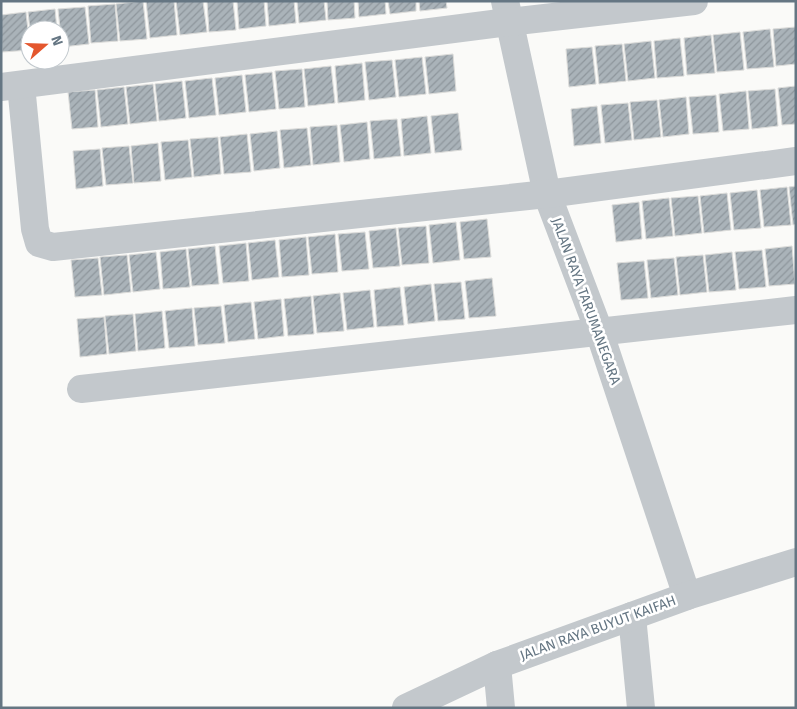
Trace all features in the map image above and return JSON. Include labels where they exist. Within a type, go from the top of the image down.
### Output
[{"type":"street","points":[[694,1],[507,11],[11,86],[39,244],[53,247],[547,194],[796,161]]},
{"type":"street","name":"JALAN RAYA TARUMANEGARA","points":[[507,11],[547,194],[599,332],[687,596]]},
{"type":"street","points":[[81,389],[796,310]]},
{"type":"street","name":"JALAN RAYA BUYUT KAIFAH","points":[[406,708],[497,665],[687,596],[796,562]]},
{"type":"street","points":[[632,616],[641,708]]},
{"type":"street","points":[[497,665],[502,708]]},
{"type":"building","points":[[143,1],[147,39],[120,41],[116,4]]},
{"type":"building","points":[[146,1],[174,1],[177,35],[150,38]]},
{"type":"building","points":[[176,1],[203,1],[207,32],[180,35]]},
{"type":"building","points":[[207,1],[233,1],[236,30],[209,32]]},
{"type":"building","points":[[237,1],[264,1],[266,26],[239,29]]},
{"type":"building","points":[[267,1],[294,1],[296,23],[269,26]]},
{"type":"building","points":[[297,1],[324,1],[326,20],[299,23]]},
{"type":"building","points":[[327,1],[354,1],[355,18],[328,20]]},
{"type":"building","points":[[358,1],[385,1],[386,14],[359,17]]},
{"type":"building","points":[[388,1],[416,1],[416,11],[390,14]]},
{"type":"building","points":[[419,1],[446,1],[447,8],[420,11]]},
{"type":"building","points":[[115,4],[118,41],[91,43],[88,6]]},
{"type":"building","points":[[85,7],[89,44],[70,46],[70,20],[59,20],[58,9]]},
{"type":"building","points":[[55,9],[56,20],[29,20],[28,12]]},
{"type":"building","points":[[26,12],[27,20],[20,20],[20,51],[2,52],[1,15]]},
{"type":"building","points":[[796,27],[796,64],[776,66],[773,29]]},
{"type":"building","points":[[770,29],[774,67],[747,69],[743,32]]},
{"type":"building","points":[[740,32],[744,70],[717,72],[713,35]]},
{"type":"building","points":[[711,35],[715,73],[687,75],[684,38]]},
{"type":"building","points":[[680,38],[684,76],[657,78],[654,41]]},
{"type":"building","points":[[651,41],[655,78],[628,81],[624,44]]},
{"type":"building","points":[[622,44],[626,81],[599,84],[595,46]]},
{"type":"building","points":[[592,47],[596,84],[569,87],[566,49]]},
{"type":"building","points":[[453,54],[456,91],[429,94],[425,57]]},
{"type":"building","points":[[422,57],[426,94],[399,97],[395,60]]},
{"type":"building","points":[[392,60],[396,97],[369,100],[365,62]]},
{"type":"building","points":[[362,63],[365,100],[338,103],[335,66]]},
{"type":"building","points":[[331,66],[335,103],[308,106],[304,69]]},
{"type":"building","points":[[302,69],[305,107],[279,109],[275,71]]},
{"type":"building","points":[[272,72],[276,109],[249,112],[245,75]]},
{"type":"building","points":[[242,75],[246,112],[219,115],[215,78]]},
{"type":"building","points":[[212,78],[216,115],[189,118],[185,81]]},
{"type":"building","points":[[182,81],[186,118],[159,121],[155,84]]},
{"type":"building","points":[[153,84],[157,121],[130,124],[126,87]]},
{"type":"building","points":[[796,86],[796,124],[782,125],[778,88]]},
{"type":"building","points":[[124,87],[128,124],[101,127],[97,90]]},
{"type":"building","points":[[775,89],[778,126],[752,129],[748,91]]},
{"type":"building","points":[[95,90],[98,127],[72,129],[68,92]]},
{"type":"building","points":[[746,91],[749,129],[723,131],[719,94]]},
{"type":"building","points":[[716,95],[719,132],[693,134],[689,97]]},
{"type":"building","points":[[686,97],[689,134],[663,137],[659,100]]},
{"type":"building","points":[[657,100],[661,137],[634,140],[630,102]]},
{"type":"building","points":[[628,103],[632,140],[605,143],[601,105]]},
{"type":"building","points":[[597,106],[601,143],[574,146],[571,109]]},
{"type":"building","points":[[458,113],[462,150],[435,153],[431,116]]},
{"type":"building","points":[[427,116],[431,153],[404,156],[401,119]]},
{"type":"building","points":[[397,119],[401,156],[374,159],[370,121]]},
{"type":"building","points":[[367,122],[370,159],[344,162],[340,125]]},
{"type":"building","points":[[337,125],[340,162],[313,165],[310,127]]},
{"type":"building","points":[[307,128],[311,165],[284,168],[280,130]]},
{"type":"building","points":[[277,131],[280,168],[254,171],[250,134]]},
{"type":"building","points":[[247,134],[251,172],[224,174],[220,137]]},
{"type":"building","points":[[218,137],[221,174],[194,177],[190,139]]},
{"type":"building","points":[[188,140],[192,177],[165,180],[161,142]]},
{"type":"building","points":[[158,143],[161,181],[134,183],[131,146]]},
{"type":"building","points":[[129,146],[133,183],[106,185],[102,148]]},
{"type":"building","points":[[100,149],[103,186],[76,189],[73,151]]},
{"type":"building","points":[[796,186],[796,224],[793,225],[789,187]]},
{"type":"building","points":[[787,187],[791,225],[764,227],[760,190]]},
{"type":"building","points":[[757,190],[761,228],[734,230],[730,193]]},
{"type":"building","points":[[727,193],[731,230],[704,233],[700,196]]},
{"type":"building","points":[[698,196],[702,233],[675,236],[671,198]]},
{"type":"building","points":[[669,198],[673,236],[646,239],[642,201]]},
{"type":"building","points":[[639,202],[642,239],[616,242],[612,205]]},
{"type":"building","points":[[487,219],[491,257],[464,259],[460,222]]},
{"type":"building","points":[[456,222],[460,260],[433,263],[429,225]]},
{"type":"building","points":[[426,226],[429,263],[402,265],[398,228]]},
{"type":"building","points":[[396,228],[400,266],[373,268],[369,231]]},
{"type":"building","points":[[365,232],[369,269],[342,271],[338,234]]},
{"type":"building","points":[[335,234],[338,272],[312,274],[308,237]]},
{"type":"building","points":[[306,237],[309,275],[282,277],[279,240]]},
{"type":"building","points":[[275,240],[279,277],[252,280],[248,243]]},
{"type":"building","points":[[246,243],[249,281],[223,283],[219,246]]},
{"type":"building","points":[[215,246],[219,284],[192,286],[188,249]]},
{"type":"building","points":[[792,246],[795,284],[769,286],[765,249]]},
{"type":"building","points":[[186,249],[190,287],[163,289],[160,252]]},
{"type":"building","points":[[762,250],[766,287],[739,289],[735,252]]},
{"type":"building","points":[[156,252],[160,289],[133,292],[129,255]]},
{"type":"building","points":[[732,252],[736,290],[709,292],[705,255]]},
{"type":"building","points":[[127,255],[131,292],[104,295],[100,257]]},
{"type":"building","points":[[703,255],[707,292],[680,295],[676,257]]},
{"type":"building","points":[[98,258],[102,295],[75,297],[71,260]]},
{"type":"building","points":[[674,258],[678,295],[651,298],[647,260]]},
{"type":"building","points":[[644,261],[648,298],[621,300],[617,263]]},
{"type":"building","points":[[492,278],[496,316],[469,318],[465,281]]},
{"type":"building","points":[[461,282],[465,319],[438,321],[434,284]]},
{"type":"building","points":[[431,284],[435,321],[408,324],[404,287]]},
{"type":"building","points":[[400,287],[404,325],[377,327],[374,290]]},
{"type":"building","points":[[370,290],[374,327],[347,330],[343,293]]},
{"type":"building","points":[[340,293],[344,331],[317,333],[313,296]]},
{"type":"building","points":[[311,296],[314,334],[288,336],[284,299]]},
{"type":"building","points":[[281,299],[284,336],[258,339],[254,302]]},
{"type":"building","points":[[251,302],[255,339],[228,342],[224,305]]},
{"type":"building","points":[[221,306],[225,343],[198,345],[194,308]]},
{"type":"building","points":[[192,308],[195,346],[169,348],[165,311]]},
{"type":"building","points":[[162,311],[165,348],[138,351],[135,314]]},
{"type":"building","points":[[133,314],[136,351],[109,354],[105,316]]},
{"type":"building","points":[[104,317],[107,354],[80,357],[77,319]]}]
